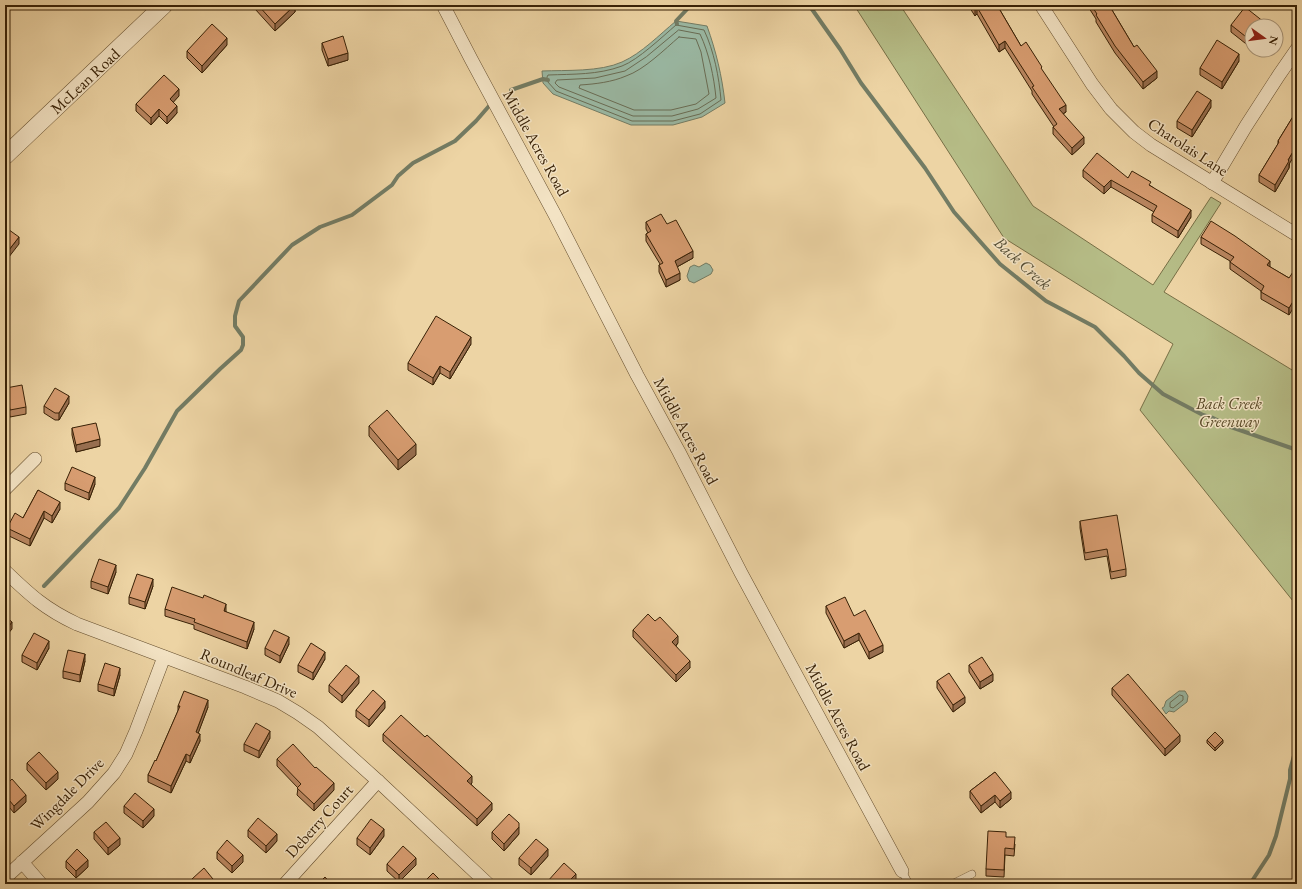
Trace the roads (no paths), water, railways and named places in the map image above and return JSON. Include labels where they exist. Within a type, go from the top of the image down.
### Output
[{"type":"street","name":"McLean Road","points":[[5,156],[164,5]]},
{"type":"street","name":"Middle Acres Road","points":[[443,5],[556,215],[637,375],[679,452],[741,573],[902,871]]},
{"type":"street","name":"Charolais Lane","points":[[1041,5],[1092,84],[1112,109],[1134,132],[1151,145],[1297,236]]},
{"type":"street","points":[[1212,183],[1262,100],[1297,49]]},
{"type":"street","points":[[5,489],[35,458]]},
{"type":"street","name":"Roundleaf Drive","points":[[5,571],[37,602],[56,614],[77,624],[245,687],[278,701],[318,727],[488,884]]},
{"type":"street","name":"Wingdale Drive","points":[[5,878],[88,802],[114,773],[126,754],[136,731],[164,657]]},
{"type":"street","name":"Deberry Court","points":[[285,884],[378,781]]},
{"type":"street","points":[[22,862],[42,884]]},
{"type":"lane","points":[[902,871],[909,884]]},
{"type":"lane","points":[[952,884],[972,874]]},
{"type":"water","points":[[676,21],[707,26],[716,54],[725,103],[702,117],[673,125],[631,125],[553,94],[543,83],[542,71],[593,69],[622,62],[643,49]]},
{"type":"water","points":[[706,263],[710,265],[713,270],[711,274],[694,283],[689,281],[687,276],[690,267],[694,265],[699,267]]},
{"type":"water","points":[[1179,691],[1185,691],[1188,696],[1187,702],[1174,712],[1169,711],[1166,714],[1162,708],[1164,707],[1166,701]]},
{"type":"waterway","points":[[677,24],[676,21],[691,5]]},
{"type":"waterway","name":"Back Creek","points":[[809,5],[840,49],[861,83],[925,168],[954,212],[1000,264],[1046,301],[1095,327],[1139,373],[1163,394],[1203,415],[1231,427],[1297,450]]},
{"type":"waterway","points":[[511,90],[543,79],[548,80]]},
{"type":"waterway","points":[[44,586],[119,508],[145,468],[177,411],[241,350],[243,345],[243,337],[235,326],[235,316],[239,301],[292,245],[320,227],[352,215],[392,185],[398,176],[413,163],[455,141],[489,106]]},
{"type":"waterway","points":[[1250,884],[1269,855],[1276,836],[1297,745]]},
{"type":"park label","name":"Back Creek Greenway","points":[[1229,412]]}]
